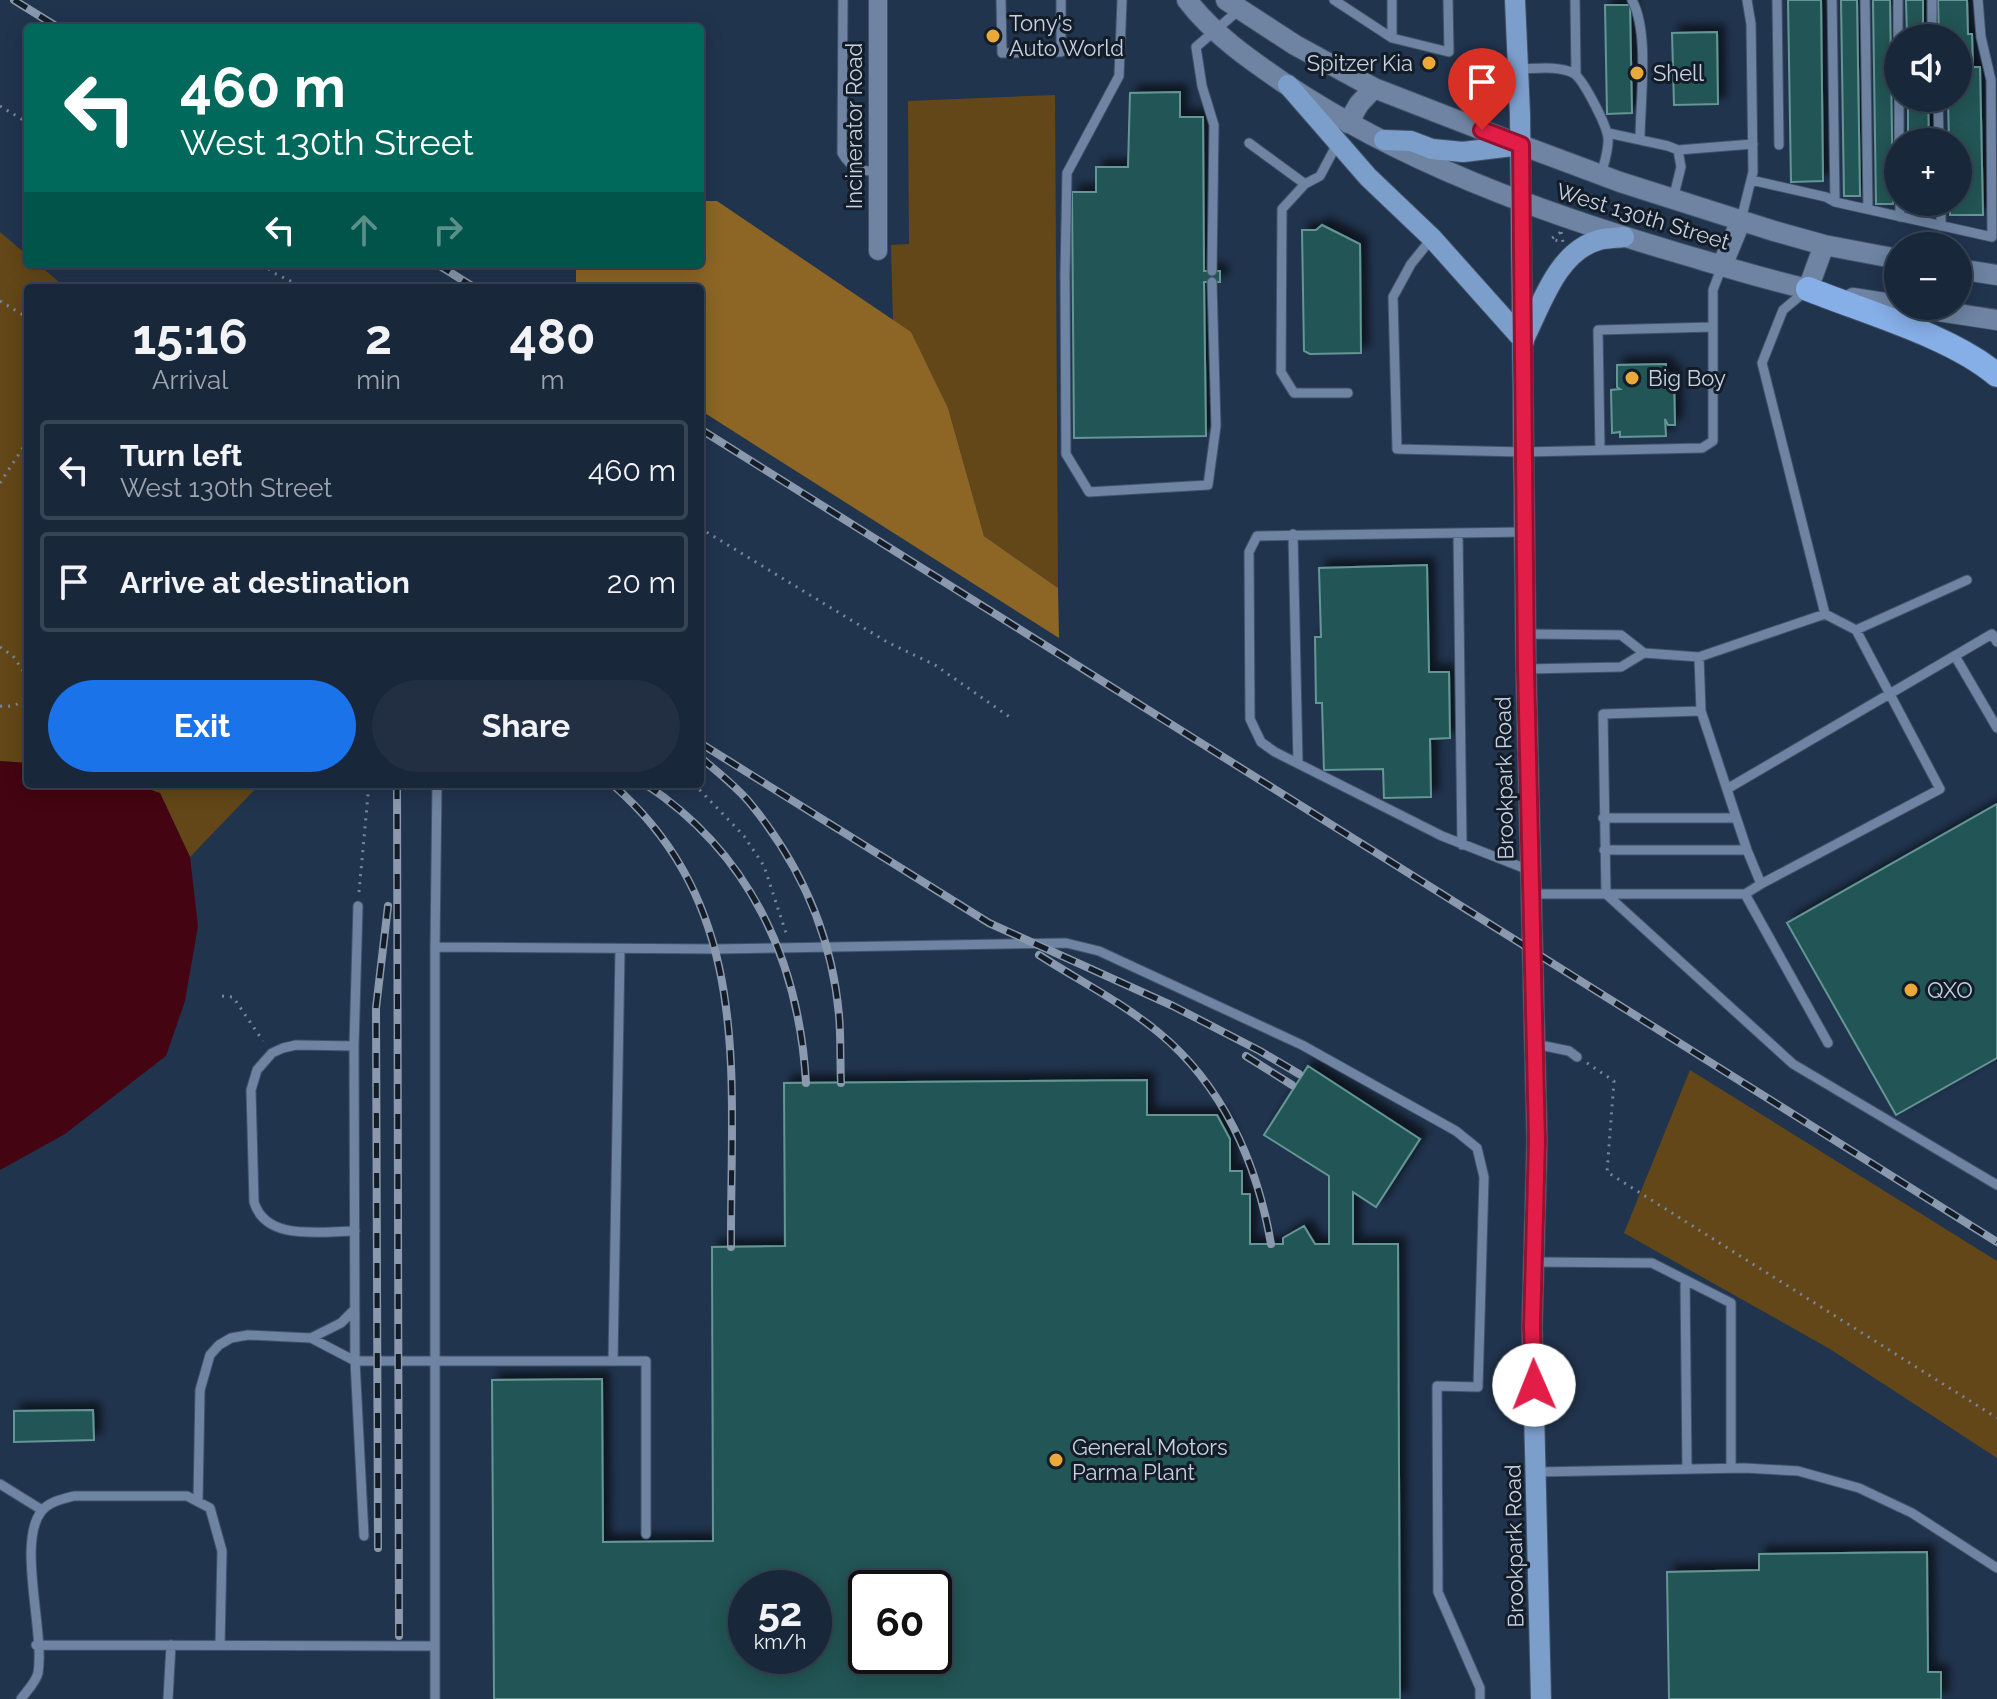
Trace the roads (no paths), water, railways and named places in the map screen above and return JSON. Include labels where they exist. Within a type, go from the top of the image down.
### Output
[{"type":"highway","points":[[1808,289],[1947,344],[1997,375]]},
{"type":"main road","name":"West 130th Street","points":[[1187,0],[1215,31],[1288,85],[1348,123],[1522,203],[1624,237],[1808,289],[1934,313],[1997,320]]},
{"type":"main road","name":"Brookpark Road","points":[[1515,0],[1521,145],[1522,452],[1537,1141],[1532,1327],[1541,1699]]},
{"type":"main road","name":"West 130th Street","points":[[1233,4],[1295,45],[1374,88],[1521,145],[1601,175],[1741,220],[1824,245],[1884,256]]},
{"type":"main road","points":[[1288,85],[1368,177],[1432,238],[1524,341],[1552,281],[1578,249],[1599,240],[1624,237]]},
{"type":"main road","points":[[1348,123],[1359,104],[1374,88]]},
{"type":"main road","points":[[1384,140],[1411,141],[1432,149],[1463,152],[1521,145]]},
{"type":"main road","points":[[1722,266],[1741,220]]},
{"type":"main road","points":[[1808,289],[1824,245]]},
{"type":"main road","points":[[1972,271],[1997,275]]},
{"type":"street","name":"Incinerator Road","points":[[878,0],[878,251]]},
{"type":"lane","points":[[843,0],[842,153],[848,164],[862,171],[878,172]]},
{"type":"lane","points":[[1001,0],[1002,53],[1061,52],[1061,0]]},
{"type":"lane","points":[[1122,0],[1119,76],[1067,173],[1066,454],[1089,492],[1208,485],[1216,426],[1212,282]]},
{"type":"lane","points":[[1334,0],[1392,38],[1449,52],[1448,0]]},
{"type":"lane","points":[[1392,0],[1392,38]]},
{"type":"lane","points":[[1575,0],[1576,73],[1608,133],[1608,148],[1601,175]]},
{"type":"lane","points":[[1632,0],[1639,12],[1640,140]]},
{"type":"lane","points":[[1741,220],[1751,180],[1753,144],[1751,24],[1747,0]]},
{"type":"lane","points":[[1777,0],[1779,145]]},
{"type":"lane","points":[[1832,0],[1835,202]]},
{"type":"lane","points":[[1865,0],[1868,209]]},
{"type":"lane","points":[[1898,0],[1898,24]]},
{"type":"lane","points":[[1932,0],[1932,24]]},
{"type":"lane","points":[[1751,180],[1992,237],[1991,80],[1981,37],[1978,0]]},
{"type":"lane","points":[[1212,271],[1214,125],[1202,86],[1196,47],[1215,31],[1233,4]]},
{"type":"lane","points":[[1517,69],[1576,73]]},
{"type":"lane","points":[[1348,123],[1320,176],[1305,184],[1282,209],[1281,372],[1294,393],[1348,393]]},
{"type":"lane","points":[[1608,133],[1678,150],[1753,144]]},
{"type":"lane","points":[[1249,143],[1305,184]]},
{"type":"lane","points":[[1673,199],[1681,167],[1678,150]]},
{"type":"lane","points":[[1941,216],[1941,226]]},
{"type":"lane","points":[[1432,238],[1411,264],[1393,297],[1397,449],[1522,452],[1702,448],[1713,441],[1713,290],[1722,266]]},
{"type":"lane","points":[[1808,289],[1783,310],[1762,363],[1825,614]]},
{"type":"lane","points":[[1600,450],[1598,330],[1713,327]]},
{"type":"lane","points":[[1524,532],[1257,536],[1249,552],[1249,708],[1253,729],[1261,742],[1275,752],[1462,845],[1529,870]]},
{"type":"lane","points":[[1458,533],[1462,845]]},
{"type":"lane","points":[[1293,534],[1298,763]]},
{"type":"lane","points":[[1856,630],[1967,580]]},
{"type":"lane","points":[[1526,634],[1621,635],[1644,653],[1699,657],[1825,614],[1856,630],[1940,789],[1745,894],[1531,894]]},
{"type":"lane","points":[[1727,789],[1992,634],[1997,642]]},
{"type":"lane","points":[[1526,669],[1621,667],[1644,653]]},
{"type":"lane","points":[[1955,656],[1997,728]]},
{"type":"lane","points":[[1699,657],[1701,711],[1761,884]]},
{"type":"lane","points":[[1701,711],[1603,714],[1606,894],[1793,1064],[1997,1185]]},
{"type":"lane","points":[[435,1699],[437,788]]},
{"type":"lane","points":[[1603,818],[1736,818]]},
{"type":"lane","points":[[1604,850],[1747,850]]},
{"type":"lane","points":[[1745,894],[1828,1043]]},
{"type":"lane","points":[[358,906],[354,1046],[355,1361],[364,1536]]},
{"type":"lane","points":[[435,947],[620,950],[1066,943],[1099,951],[1302,1045],[1456,1131],[1477,1148],[1484,1177],[1478,1387],[1437,1386],[1438,1592],[1480,1688],[1480,1699]]},
{"type":"lane","points":[[613,1361],[620,950]]},
{"type":"lane","points":[[1535,1044],[1569,1051],[1577,1057]]},
{"type":"lane","points":[[354,1046],[296,1045],[272,1053],[257,1070],[251,1090],[254,1202],[257,1212],[273,1227],[287,1230],[355,1231]]},
{"type":"lane","points":[[1534,1262],[1652,1263],[1731,1303],[1731,1468]]},
{"type":"lane","points":[[1685,1280],[1687,1469]]},
{"type":"lane","points":[[311,1338],[341,1323],[355,1309]]},
{"type":"lane","points":[[198,1500],[200,1390],[210,1355],[231,1338],[248,1335],[311,1338],[355,1361],[646,1361],[646,1534]]},
{"type":"lane","points":[[1536,1472],[1731,1468],[1798,1471],[1859,1488],[1912,1513],[1997,1568]]},
{"type":"lane","points":[[0,1484],[42,1510]]},
{"type":"lane","points":[[21,1699],[38,1675],[32,1557],[34,1526],[42,1510],[59,1499],[74,1496],[187,1496],[210,1508],[222,1551],[220,1645]]},
{"type":"lane","points":[[36,1645],[435,1646]]},
{"type":"lane","points":[[168,1699],[171,1645]]},
{"type":"railway","points":[[14,0],[53,24]]},
{"type":"railway","points":[[443,268],[469,284]]},
{"type":"railway","points":[[704,432],[1997,1242]]},
{"type":"railway","points":[[704,745],[989,923],[1173,1006],[1299,1074]]},
{"type":"railway","points":[[704,760],[739,791],[768,826],[811,902],[835,986],[840,1024],[841,1083]]},
{"type":"railway","points":[[397,788],[399,1636]]},
{"type":"railway","points":[[616,788],[658,833],[691,885],[712,940],[725,998],[731,1058],[731,1247]]},
{"type":"railway","points":[[650,788],[682,812],[713,843],[740,877],[762,914],[780,953],[793,995],[806,1083]]},
{"type":"railway","points":[[378,1548],[376,1008],[388,906]]},
{"type":"railway","points":[[1039,955],[1145,1022],[1181,1053],[1201,1076],[1219,1101],[1246,1155],[1257,1184],[1271,1244]]},
{"type":"railway","points":[[1246,1056],[1292,1085]]},
{"type":"place","name":"Tony's Auto World","points":[[993,36]]},
{"type":"place","name":"Spitzer Kia","points":[[1429,63]]},
{"type":"place","name":"Shell","points":[[1637,73]]},
{"type":"place","name":"Big Boy","points":[[1632,378]]},
{"type":"place","name":"QXO","points":[[1911,990]]},
{"type":"place","name":"General Motors Parma Plant","points":[[1056,1460]]}]
